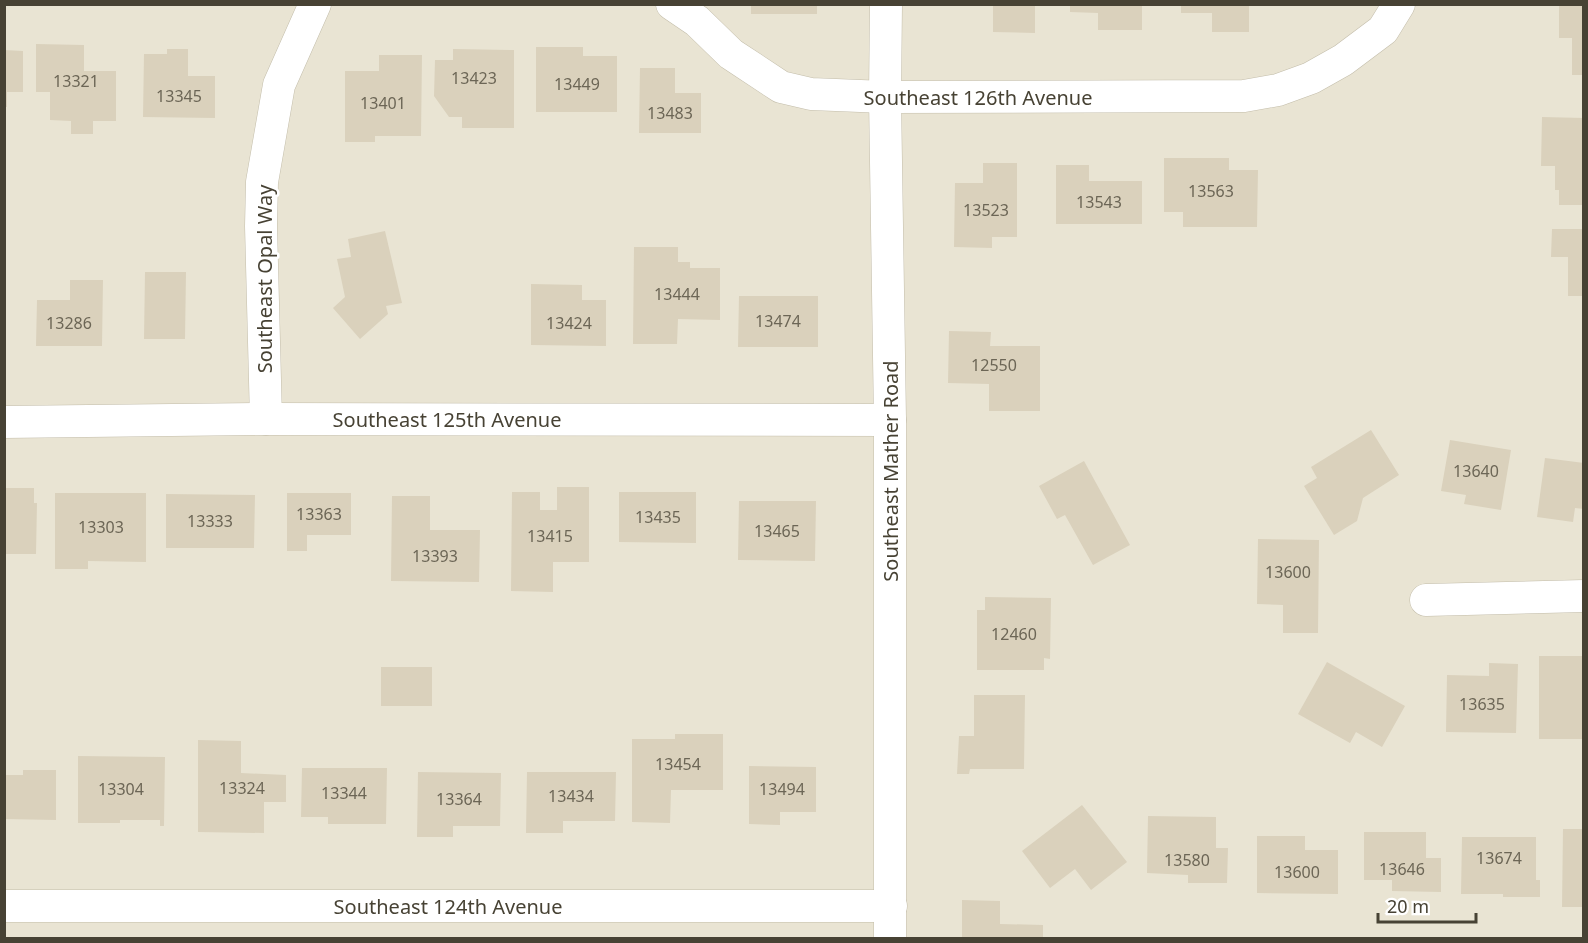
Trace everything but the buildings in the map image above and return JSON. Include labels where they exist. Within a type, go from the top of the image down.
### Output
[{"type":"street","name":"Southeast Opal Way","points":[[266,419],[262,182],[279,86],[315,4]]},
{"type":"street","name":"Southeast 126th Avenue","points":[[672,4],[697,21],[731,54],[781,87],[811,94],[845,97],[1244,96],[1278,90],[1311,78],[1343,60],[1383,30],[1398,4]]},
{"type":"street","name":"Southeast Mather Road","points":[[886,4],[891,939]]},
{"type":"street","name":"Southeast 125th Avenue","points":[[4,422],[266,419],[890,420]]},
{"type":"street","points":[[1426,600],[1584,596]]},
{"type":"street","name":"Southeast 124th Avenue","points":[[4,906],[891,906]]},
{"type":"shaded area","points":[[5,5],[1583,5],[1583,938],[5,938]]}]
